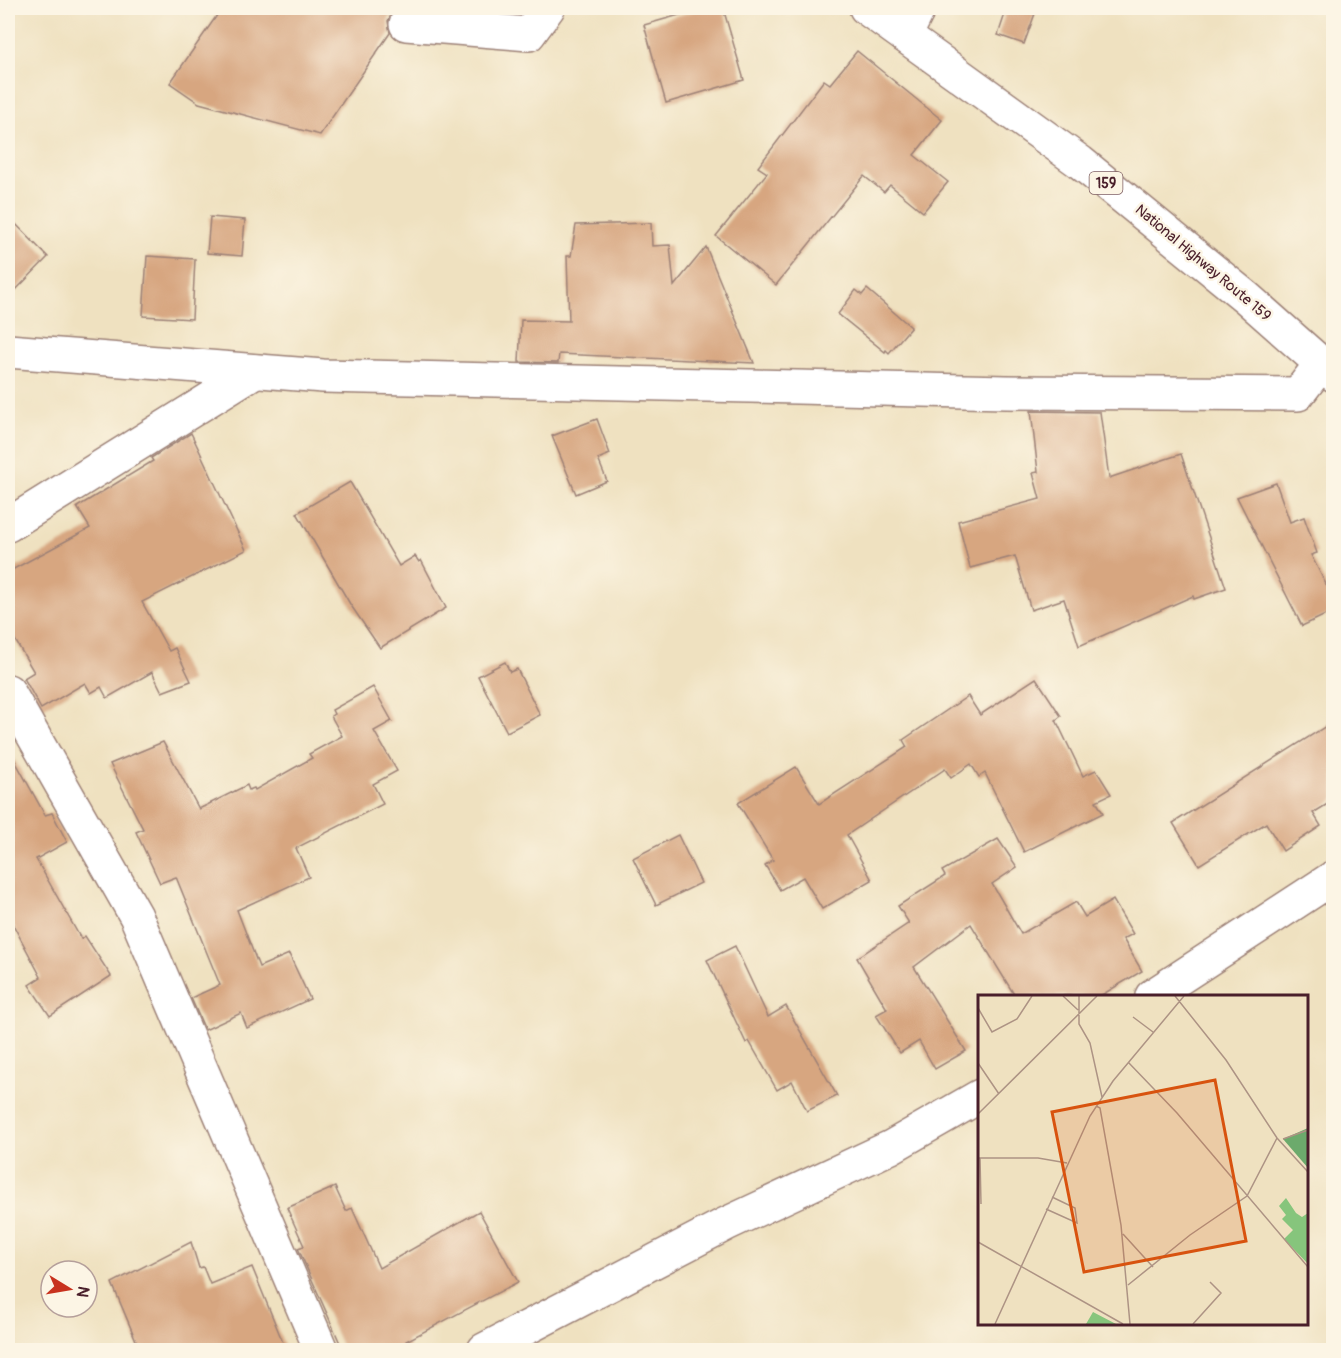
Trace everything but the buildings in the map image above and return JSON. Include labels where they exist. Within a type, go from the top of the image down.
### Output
[{"type":"main road","points":[[418,8],[406,24],[529,34],[548,8]]},
{"type":"main road","name":"National Highway Route 159","points":[[866,8],[912,22],[1247,298],[1327,369]]},
{"type":"main road","points":[[8,351],[323,376],[1006,392],[1298,394],[1327,369]]},
{"type":"main road","points":[[8,525],[255,371]]},
{"type":"main road","points":[[8,691],[136,916],[321,1350]]},
{"type":"main road","points":[[1154,995],[1334,877]]},
{"type":"main road","points":[[484,1350],[726,1224],[891,1147],[978,1097]]}]
